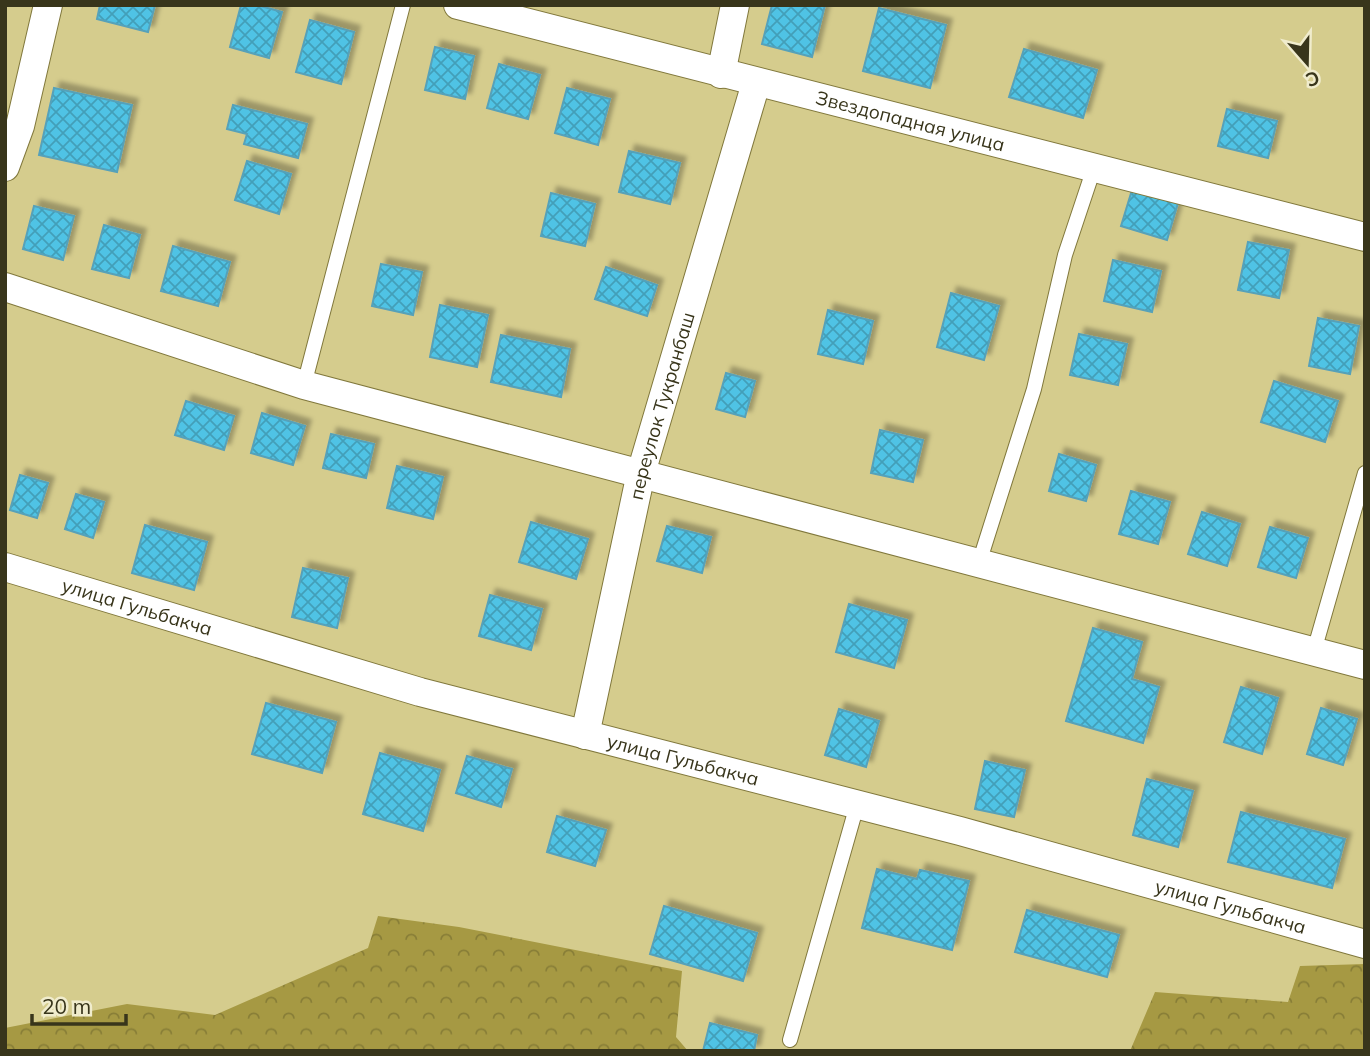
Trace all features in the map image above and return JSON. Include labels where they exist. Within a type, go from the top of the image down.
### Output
[{"type":"street","points":[[5,167],[20,126],[48,5]]},
{"type":"street","name":"Звездопадная улица","points":[[458,5],[1365,237]]},
{"type":"street","points":[[722,74],[735,5]]},
{"type":"street","name":"переулок Тукранбаш","points":[[585,734],[641,473],[755,83]]},
{"type":"street","points":[[5,287],[304,385],[1365,664]]},
{"type":"street","name":"улица Гульбакча","points":[[5,567],[420,692],[856,804],[1365,944]]},
{"type":"lane","points":[[304,385],[403,5]]},
{"type":"lane","points":[[979,563],[1034,389],[1065,255],[1094,168]]},
{"type":"lane","points":[[1314,651],[1365,473]]},
{"type":"lane","points":[[790,1040],[856,804]]},
{"type":"green space","points":[[378,916],[459,927],[682,971],[676,1037],[688,1051],[5,1051],[5,1028],[127,1004],[215,1015],[368,948]]},
{"type":"green space","points":[[1365,964],[1365,1051],[1130,1051],[1155,992],[1288,1002],[1300,966]]},
{"type":"building","points":[[100,5],[155,5],[148,32],[97,19]]},
{"type":"building","points":[[241,5],[257,5],[282,12],[269,58],[230,47]]},
{"type":"building","points":[[772,5],[825,5],[812,57],[762,44]]},
{"type":"building","points":[[879,8],[946,25],[930,88],[863,71]]},
{"type":"building","points":[[310,20],[354,32],[341,84],[296,72]]},
{"type":"building","points":[[435,47],[474,56],[465,99],[425,90]]},
{"type":"building","points":[[1024,49],[1097,70],[1083,118],[1009,97]]},
{"type":"building","points":[[499,64],[540,75],[528,119],[487,108]]},
{"type":"building","points":[[54,88],[132,105],[117,172],[39,155]]},
{"type":"building","points":[[567,88],[610,99],[598,145],[555,133]]},
{"type":"building","points":[[233,105],[307,124],[298,158],[244,144],[247,134],[227,129]]},
{"type":"building","points":[[1227,109],[1277,121],[1268,158],[1218,146]]},
{"type":"building","points":[[629,151],[680,163],[670,204],[619,192]]},
{"type":"building","points":[[247,161],[291,174],[279,214],[235,200]]},
{"type":"building","points":[[1132,190],[1178,203],[1167,240],[1121,226]]},
{"type":"building","points":[[551,193],[595,204],[585,246],[541,236]]},
{"type":"building","points":[[34,206],[74,216],[63,260],[23,249]]},
{"type":"building","points":[[104,225],[140,235],[129,278],[92,269]]},
{"type":"building","points":[[1248,242],[1289,250],[1279,298],[1238,290]]},
{"type":"building","points":[[173,246],[230,262],[218,306],[161,291]]},
{"type":"building","points":[[1113,260],[1161,271],[1152,312],[1104,301]]},
{"type":"building","points":[[381,264],[422,272],[413,315],[372,306]]},
{"type":"building","points":[[606,267],[657,285],[647,316],[595,299]]},
{"type":"building","points":[[951,293],[999,306],[984,360],[937,347]]},
{"type":"building","points":[[440,305],[488,315],[477,367],[430,357]]},
{"type":"building","points":[[828,310],[873,321],[863,364],[818,354]]},
{"type":"building","points":[[1318,318],[1359,326],[1350,374],[1309,366]]},
{"type":"building","points":[[1079,334],[1127,344],[1118,385],[1070,375]]},
{"type":"building","points":[[501,335],[570,349],[561,397],[491,382]]},
{"type":"building","points":[[726,373],[755,381],[745,417],[716,409]]},
{"type":"building","points":[[1274,381],[1338,401],[1325,442],[1261,422]]},
{"type":"building","points":[[186,401],[234,416],[224,450],[175,435]]},
{"type":"building","points":[[262,413],[305,426],[293,465],[251,453]]},
{"type":"building","points":[[880,430],[923,440],[913,482],[871,473]]},
{"type":"building","points":[[331,434],[374,444],[366,478],[323,468]]},
{"type":"building","points":[[1059,454],[1096,465],[1086,501],[1049,491]]},
{"type":"building","points":[[397,466],[443,477],[433,519],[387,508]]},
{"type":"building","points":[[20,475],[48,483],[37,518],[10,510]]},
{"type":"building","points":[[1131,491],[1170,502],[1158,544],[1119,534]]},
{"type":"building","points":[[76,494],[104,502],[93,538],[65,529]]},
{"type":"building","points":[[1202,512],[1240,524],[1227,566],[1188,554]]},
{"type":"building","points":[[531,522],[588,539],[576,579],[519,562]]},
{"type":"building","points":[[145,525],[207,542],[194,590],[132,573]]},
{"type":"building","points":[[667,526],[711,537],[702,573],[657,561]]},
{"type":"building","points":[[1270,527],[1308,538],[1296,578],[1258,567]]},
{"type":"building","points":[[303,568],[348,578],[337,628],[292,617]]},
{"type":"building","points":[[490,595],[542,609],[531,650],[479,636]]},
{"type":"building","points":[[849,604],[907,620],[894,668],[836,652]]},
{"type":"building","points":[[1093,628],[1142,642],[1132,679],[1159,687],[1143,743],[1066,721]]},
{"type":"building","points":[[1241,687],[1278,698],[1262,754],[1224,742]]},
{"type":"building","points":[[266,703],[336,722],[322,773],[252,754]]},
{"type":"building","points":[[1321,708],[1357,719],[1343,765],[1307,754]]},
{"type":"building","points":[[839,709],[879,721],[866,767],[825,755]]},
{"type":"building","points":[[380,753],[440,770],[423,831],[363,814]]},
{"type":"building","points":[[467,756],[512,769],[501,807],[456,793]]},
{"type":"building","points":[[985,761],[1025,770],[1014,817],[975,809]]},
{"type":"building","points":[[1147,779],[1193,791],[1178,847],[1133,835]]},
{"type":"building","points":[[1241,812],[1345,839],[1332,888],[1228,862]]},
{"type":"building","points":[[557,816],[606,830],[595,866],[547,852]]},
{"type":"building","points":[[877,869],[917,879],[920,870],[969,881],[952,950],[862,928]]},
{"type":"building","points":[[664,906],[757,933],[743,981],[650,954]]},
{"type":"building","points":[[1027,910],[1119,935],[1107,977],[1015,952]]},
{"type":"building","points":[[710,1023],[757,1035],[754,1051],[703,1051]]}]
